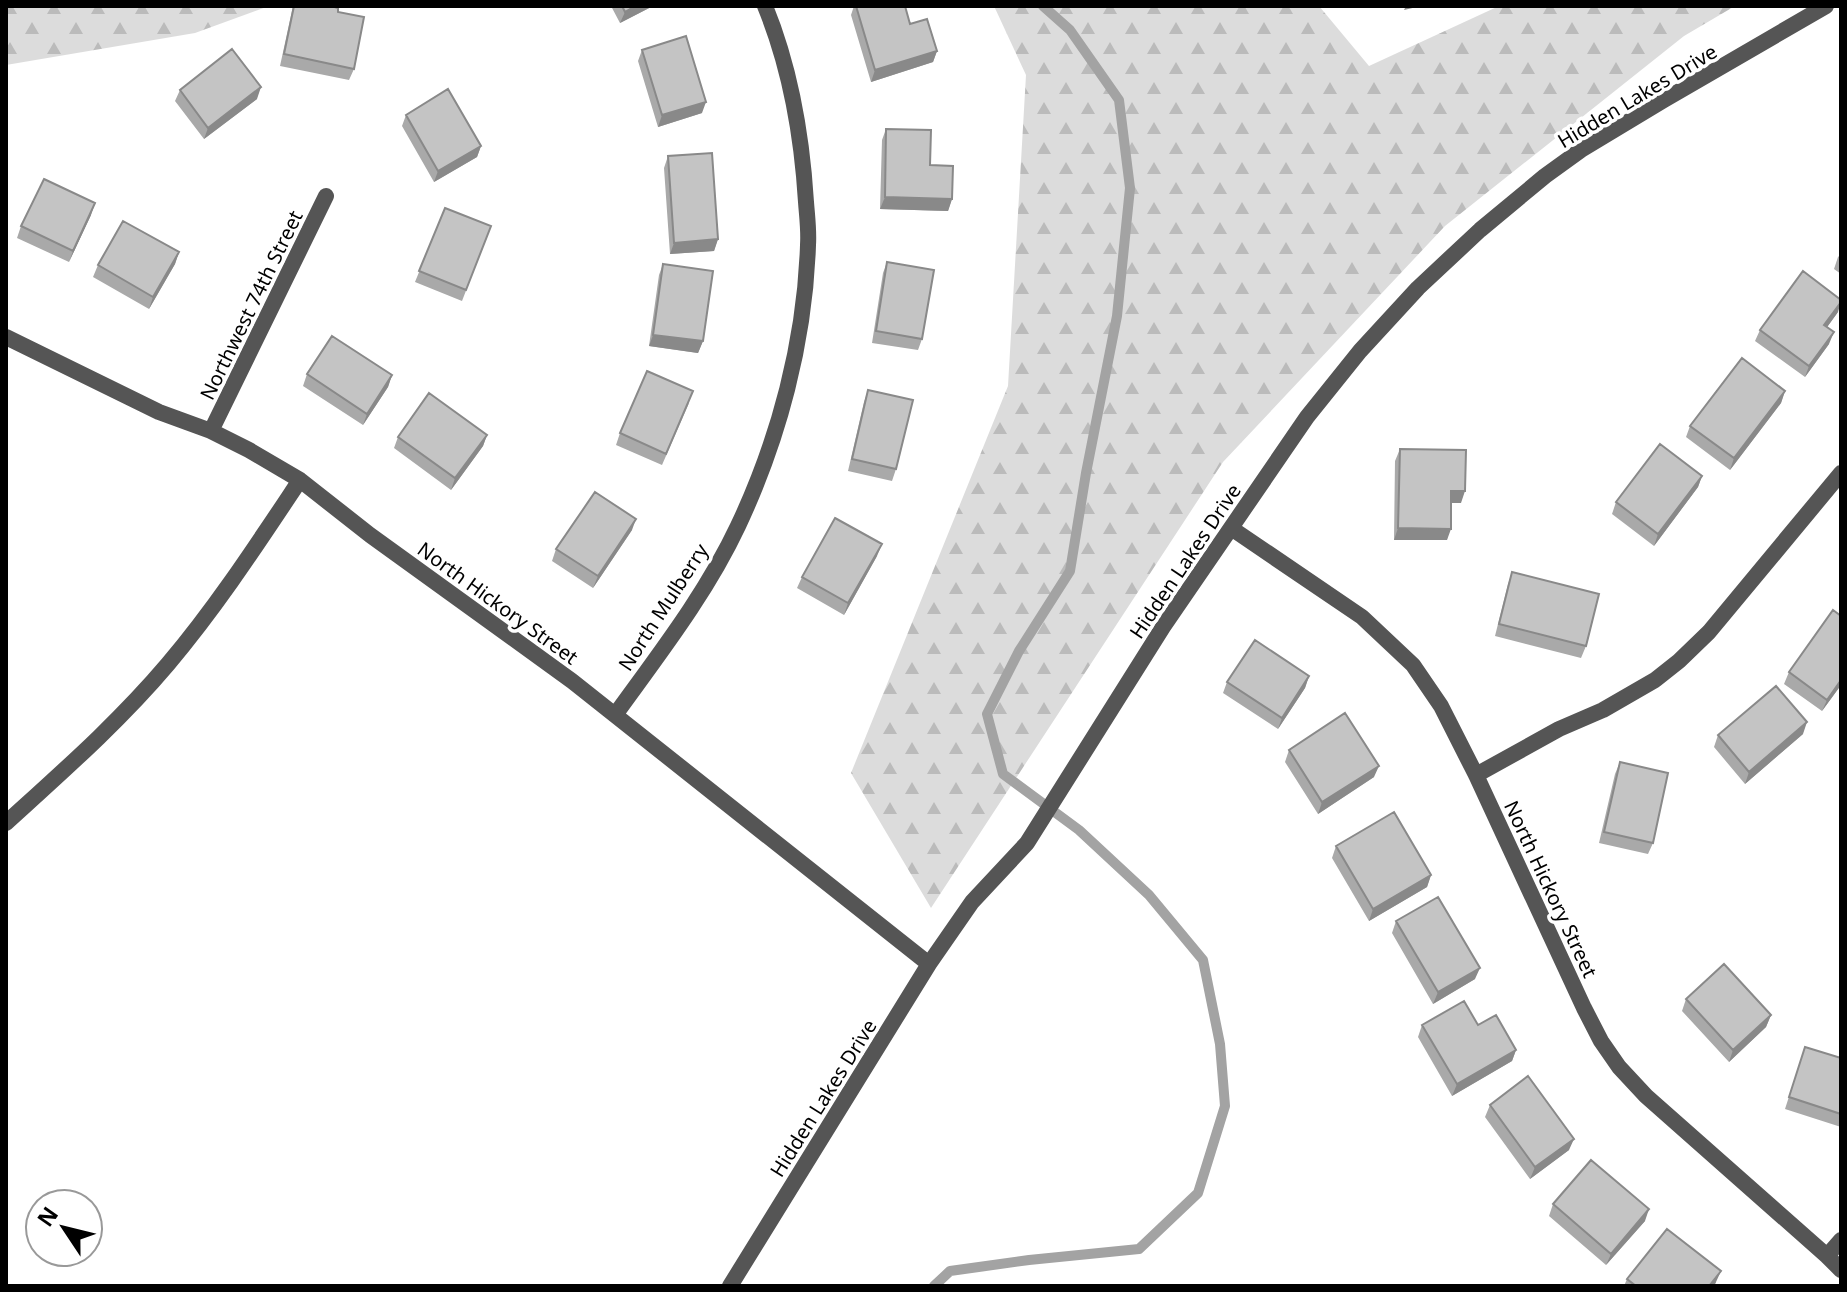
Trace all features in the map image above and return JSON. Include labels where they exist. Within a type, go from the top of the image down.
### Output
[{"type":"street","name":"North Mulberry","points":[[615,715],[701,595],[738,527],[767,455],[789,381],[803,305],[809,242],[804,167],[791,93],[765,6]]},
{"type":"street","name":"Hidden Lakes Drive","points":[[730,1286],[929,964],[972,902],[1027,843],[1163,627],[1307,417],[1360,351],[1418,288],[1480,230],[1545,176],[1581,150],[1826,6]]},
{"type":"street","name":"Northwest 74th Street","points":[[211,431],[326,196]]},
{"type":"street","name":"North Hickory Street","points":[[6,337],[159,412],[211,431],[300,480],[370,535],[572,681],[929,964]]},
{"type":"street","points":[[1476,775],[1559,729],[1603,710],[1655,680],[1679,661],[1709,632],[1841,473]]},
{"type":"street","points":[[6,823],[109,729],[168,665],[222,596],[300,480]]},
{"type":"street","name":"North Hickory Street","points":[[1231,528],[1362,617],[1413,665],[1441,706],[1584,1008],[1619,1067],[1646,1096],[1841,1270]]},
{"type":"street","points":[[1827,1256],[1841,1240]]},
{"type":"green space","points":[[6,6],[269,6],[195,33],[6,65]]},
{"type":"green space","points":[[994,6],[1319,6],[1369,66],[1499,6],[1735,6],[1684,36],[1445,226],[1223,462],[931,908],[851,773],[1008,386],[1026,75]]},
{"type":"building","points":[[294,6],[331,6],[338,8],[338,12],[364,17],[354,69],[284,54]]},
{"type":"building","points":[[856,6],[905,6],[910,24],[927,19],[937,51],[875,70]]},
{"type":"building","points":[[686,36],[706,102],[662,115],[642,50]]},
{"type":"building","points":[[232,49],[261,87],[208,128],[180,90]]},
{"type":"building","points":[[448,89],[481,146],[438,171],[406,115]]},
{"type":"building","points":[[886,129],[931,130],[930,165],[953,166],[952,199],[885,197]]},
{"type":"building","points":[[712,153],[718,239],[674,243],[668,156]]},
{"type":"building","points":[[44,179],[95,203],[73,251],[21,226]]},
{"type":"building","points":[[445,208],[491,226],[466,290],[419,271]]},
{"type":"building","points":[[123,221],[179,252],[153,297],[98,265]]},
{"type":"building","points":[[887,262],[934,270],[922,339],[876,331]]},
{"type":"building","points":[[663,264],[713,271],[703,341],[653,335]]},
{"type":"building","points":[[1803,271],[1841,300],[1824,325],[1834,332],[1809,366],[1760,330]]},
{"type":"building","points":[[332,336],[392,375],[367,414],[307,374]]},
{"type":"building","points":[[1742,358],[1785,391],[1734,458],[1690,426]]},
{"type":"building","points":[[647,371],[693,391],[666,454],[620,433]]},
{"type":"building","points":[[868,390],[913,400],[896,469],[852,459]]},
{"type":"building","points":[[429,393],[487,435],[455,478],[398,437]]},
{"type":"building","points":[[1660,444],[1702,476],[1658,534],[1616,502]]},
{"type":"building","points":[[1400,449],[1466,450],[1465,491],[1451,491],[1451,529],[1398,528]]},
{"type":"building","points":[[595,492],[636,519],[598,576],[556,549]]},
{"type":"building","points":[[835,518],[882,544],[848,603],[802,577]]},
{"type":"building","points":[[1512,572],[1599,594],[1586,646],[1499,624]]},
{"type":"building","points":[[1833,610],[1841,616],[1841,680],[1827,700],[1789,672]]},
{"type":"building","points":[[1255,640],[1309,676],[1282,718],[1227,682]]},
{"type":"building","points":[[1776,686],[1807,722],[1749,772],[1718,735]]},
{"type":"building","points":[[1345,713],[1379,766],[1322,802],[1289,750]]},
{"type":"building","points":[[1620,762],[1668,773],[1653,843],[1604,832]]},
{"type":"building","points":[[1394,812],[1431,875],[1373,909],[1336,846]]},
{"type":"building","points":[[1438,897],[1480,968],[1438,992],[1396,921]]},
{"type":"building","points":[[1724,964],[1771,1015],[1733,1050],[1686,999]]},
{"type":"building","points":[[1464,1001],[1478,1025],[1496,1015],[1516,1050],[1457,1084],[1422,1025]]},
{"type":"building","points":[[1805,1047],[1841,1058],[1841,1114],[1789,1097]]},
{"type":"building","points":[[1528,1076],[1574,1139],[1535,1167],[1490,1105]]},
{"type":"building","points":[[1591,1160],[1649,1209],[1611,1254],[1553,1204]]},
{"type":"building","points":[[1667,1229],[1721,1271],[1709,1286],[1636,1286],[1627,1279]]},
{"type":"waterway","points":[[934,1286],[950,1271],[1139,1249],[1198,1193],[1225,1106],[1220,1044],[1203,960],[1149,895],[1079,830],[1003,774],[987,714],[1019,651],[1070,571],[1117,316],[1130,188],[1119,100],[1070,30],[1043,6]]}]
